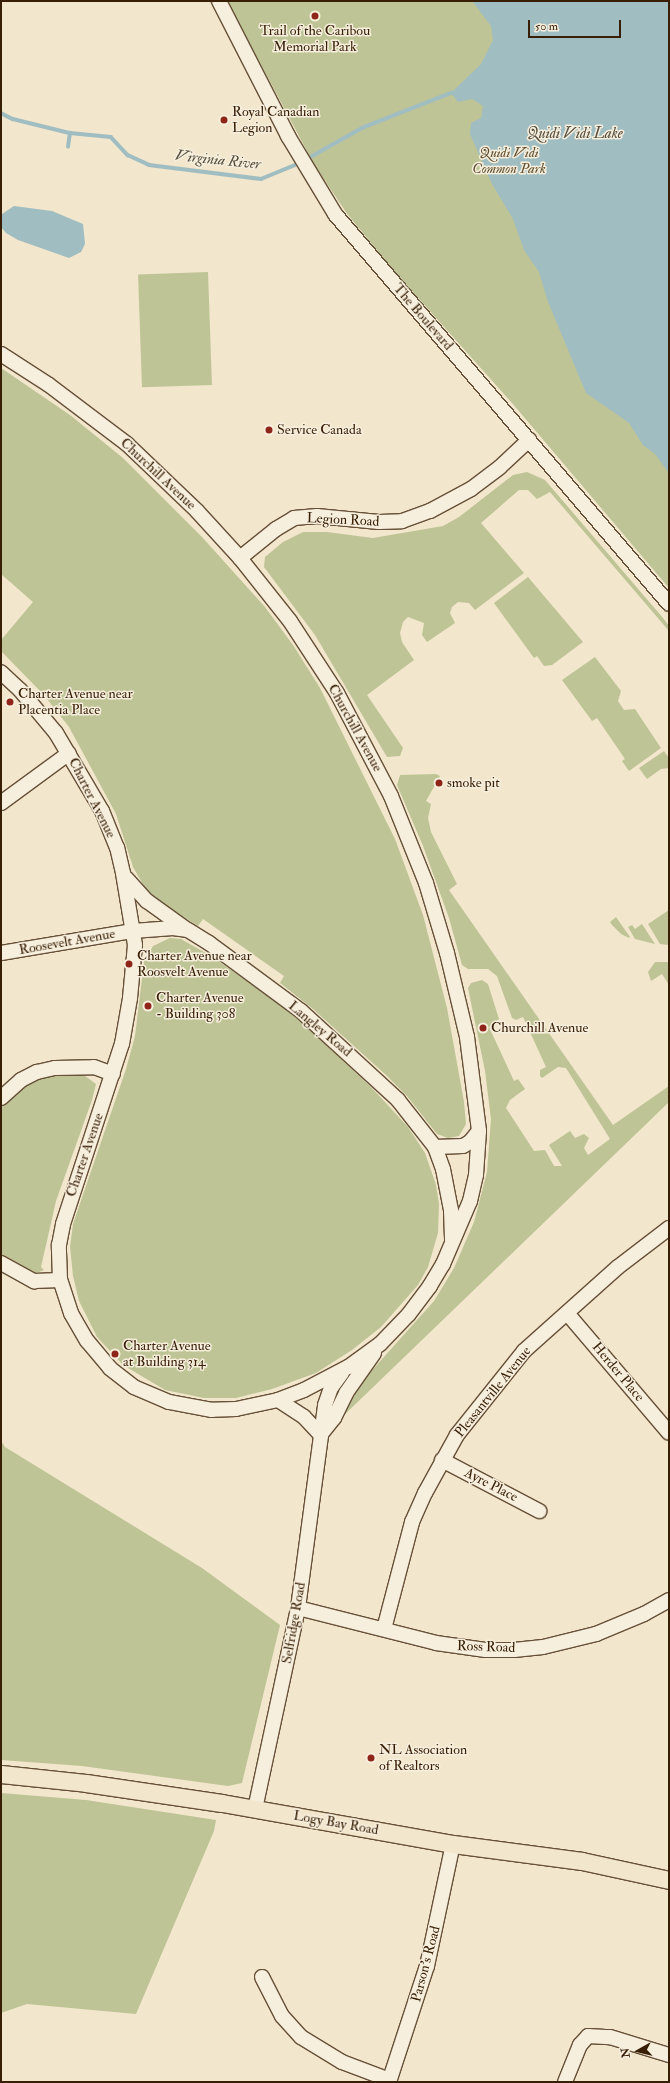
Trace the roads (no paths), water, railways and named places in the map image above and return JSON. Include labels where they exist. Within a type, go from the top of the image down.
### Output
[{"type":"main road","name":"Logy Bay Road","points":[[1,1774],[86,1783],[255,1809],[453,1844],[582,1861],[669,1880]]},
{"type":"street","name":"The Boulevard","points":[[219,1],[296,151],[309,174],[345,226],[669,604]]},
{"type":"street","name":"Churchill Avenue","points":[[1,354],[49,385],[127,444],[197,511],[240,558],[290,621],[337,693],[378,769],[404,827],[426,883],[447,953],[467,1037],[479,1131],[473,1189],[452,1246],[430,1286],[380,1344]]},
{"type":"street","name":"Legion Road","points":[[240,558],[287,521],[303,516],[373,523],[402,521],[430,511],[470,489],[500,467],[530,440]]},
{"type":"street","name":"Charter Avenue","points":[[1,672],[20,690],[69,753],[102,811],[116,848],[123,873],[133,931],[134,958],[127,1023],[113,1074],[63,1224],[59,1245],[60,1280],[71,1313],[87,1341],[110,1368],[134,1387],[169,1402],[212,1410],[242,1408],[278,1400],[304,1390],[348,1367],[380,1344]]},
{"type":"street","points":[[1,803],[69,753]]},
{"type":"street","name":"Langley Road","points":[[123,873],[147,901],[232,959],[333,1038],[398,1100],[434,1147],[448,1188],[452,1246]]},
{"type":"street","name":"Langley Road","points":[[133,931],[173,928],[188,930]]},
{"type":"street","name":"Roosevelt Avenue","points":[[1,954],[133,931]]},
{"type":"street","points":[[1,1098],[21,1080],[37,1072],[55,1068],[94,1067],[113,1074]]},
{"type":"street","points":[[434,1147],[463,1146],[470,1142],[479,1131]]},
{"type":"street","name":"Pleasantville Avenue","points":[[384,1630],[412,1522],[442,1460],[474,1411],[524,1351],[618,1267],[669,1228]]},
{"type":"street","points":[[1,1263],[34,1281],[60,1280]]},
{"type":"street","name":"Herder Place","points":[[567,1312],[669,1433]]},
{"type":"street","name":"Selfridge Road","points":[[321,1435],[334,1418],[346,1393],[380,1344]]},
{"type":"street","name":"Selfridge Road","points":[[255,1809],[298,1608],[327,1397],[337,1378],[348,1367]]},
{"type":"street","points":[[278,1400],[304,1417],[321,1435]]},
{"type":"street","name":"Ayre Place","points":[[442,1460],[539,1511]]},
{"type":"street","name":"Ross Road","points":[[298,1608],[460,1648],[486,1650],[544,1647],[596,1634],[644,1614],[669,1600]]},
{"type":"street","name":"Parson's Road","points":[[390,2081],[427,1966],[453,1844]]},
{"type":"street","points":[[262,1977],[282,2016],[301,2037],[342,2062],[390,2081]]},
{"type":"street","points":[[566,2082],[580,2045],[588,2036],[610,2036],[669,2055]]},
{"type":"water","name":"Quidi Vidi Lake","points":[[472,1],[669,1],[669,473],[655,454],[643,445],[629,423],[586,393],[548,302],[539,272],[524,250],[513,219],[492,184],[470,134],[471,123],[481,118],[483,106],[472,99],[458,102],[451,93],[481,64],[493,40],[491,26]]},
{"type":"water","points":[[14,206],[52,211],[83,224],[85,244],[81,252],[69,258],[18,240],[6,233],[1,227],[2,214]]},
{"type":"waterway","name":"Virginia River","points":[[305,160],[362,128],[451,93]]},
{"type":"waterway","name":"Virginia River","points":[[1,113],[13,119],[70,133],[111,137],[128,155],[149,165],[261,179],[300,163]]},
{"type":"waterway","points":[[68,147],[70,133]]},
{"type":"place","name":"Trail of the Caribou Memorial Park","points":[[315,16]]},
{"type":"place","name":"Royal Canadian Legion","points":[[224,120]]},
{"type":"place","name":"Service Canada","points":[[269,430]]},
{"type":"place","name":"Charter Avenue near Placentia Place","points":[[10,702]]},
{"type":"place","name":"smoke pit","points":[[439,783]]},
{"type":"place","name":"Charter Avenue near Roosvelt Avenue","points":[[129,964]]},
{"type":"place","name":"Charter Avenue - Building 308","points":[[148,1006]]},
{"type":"place","name":"Churchill Avenue","points":[[483,1028]]},
{"type":"place","name":"Charter Avenue at Building 314","points":[[115,1354]]},
{"type":"place","name":"NL Association of Realtors","points":[[371,1758]]},
{"type":"park label","name":"Quidi Vidi Common Park","points":[[509,162]]}]
